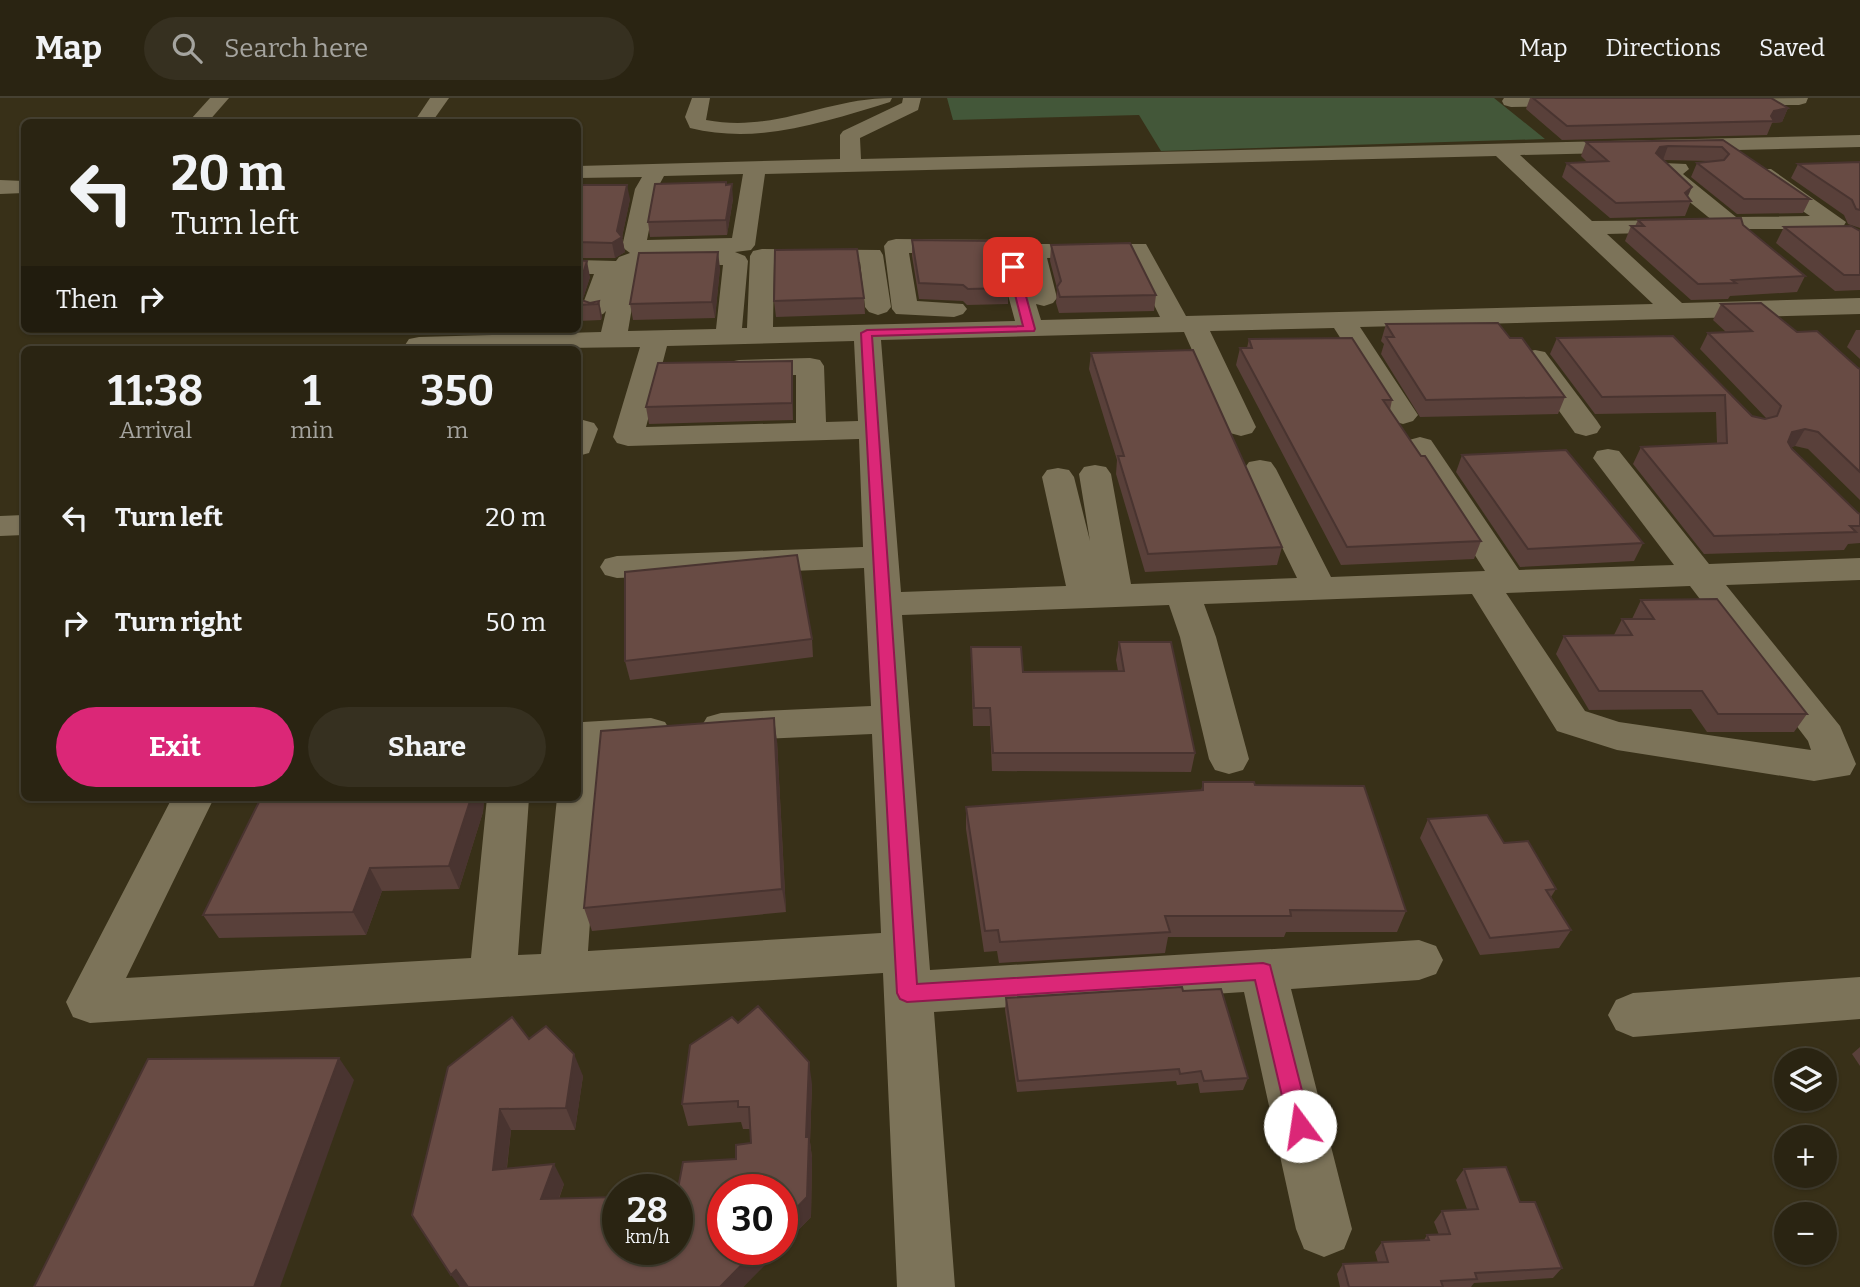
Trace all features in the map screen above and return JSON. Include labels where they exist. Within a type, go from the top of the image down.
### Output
[{"type":"street","points":[[204,119],[220,98]]},
{"type":"street","points":[[426,119],[440,98]]},
{"type":"street","points":[[701,98],[695,117],[697,124],[715,129],[739,130],[782,126],[883,98]]},
{"type":"street","points":[[851,165],[850,135],[911,106],[912,98]]},
{"type":"street","points":[[1567,135],[1809,127],[1804,110],[1764,99],[1697,99]]},
{"type":"street","points":[[1511,101],[1604,100]]},
{"type":"street","points":[[1839,122],[1858,141]]},
{"type":"street","points":[[581,172],[1858,141]]},
{"type":"street","points":[[1748,143],[1793,170],[1857,228],[1849,232],[1746,233],[1766,250]]},
{"type":"street","points":[[1702,168],[1662,169],[1731,224],[1835,222],[1747,167],[1722,144]]},
{"type":"street","points":[[1586,228],[1714,224],[1609,146]]},
{"type":"street","points":[[1501,149],[1586,228],[1671,322]]},
{"type":"street","points":[[657,170],[645,195],[634,247],[743,245],[755,168]]},
{"type":"street","points":[[0,187],[21,187]]},
{"type":"street","points":[[725,194],[752,194]]},
{"type":"street","points":[[645,195],[671,195]]},
{"type":"street","points":[[896,246],[1007,247],[1035,322],[905,309],[896,246]]},
{"type":"street","points":[[1035,322],[1033,251],[1139,249],[1185,324],[1241,427]]},
{"type":"street","points":[[760,329],[762,256],[871,255],[876,328],[872,430],[926,1287]]},
{"type":"street","points":[[615,332],[628,262],[636,259],[729,258],[736,261],[728,329]]},
{"type":"street","points":[[581,267],[609,267],[583,332],[876,328],[1035,322],[1185,324],[1645,312],[1671,322],[1860,292]]},
{"type":"street","points":[[1811,335],[1815,299]]},
{"type":"street","points":[[1505,316],[1586,427]]},
{"type":"street","points":[[1342,320],[1404,415]]},
{"type":"street","points":[[615,332],[656,339],[728,329]]},
{"type":"street","points":[[421,341],[565,333]]},
{"type":"street","points":[[656,339],[663,369],[628,437],[872,430]]},
{"type":"street","points":[[716,368],[810,366],[811,432]]},
{"type":"street","points":[[1420,446],[1571,721],[1617,736],[1814,766],[1836,764],[1826,736],[1685,576],[1593,487]]},
{"type":"street","points":[[1608,458],[1685,576]]},
{"type":"street","points":[[1260,469],[1319,588]]},
{"type":"street","points":[[1095,474],[1101,596]]},
{"type":"street","points":[[1058,477],[1101,596]]},
{"type":"street","points":[[0,526],[21,525]]},
{"type":"street","points":[[617,567],[881,557]]},
{"type":"street","points":[[883,604],[1860,569]]},
{"type":"street","points":[[1183,593],[1198,637],[1229,759]]},
{"type":"street","points":[[581,761],[583,736],[811,720],[891,719]]},
{"type":"street","points":[[190,801],[90,1002],[564,973],[1263,971],[1419,960]]},
{"type":"street","points":[[493,977],[508,801]]},
{"type":"street","points":[[564,973],[578,801]]},
{"type":"street","points":[[1263,971],[1324,1228]]},
{"type":"street","points":[[1633,1016],[1860,998]]},
{"type":"green space","points":[[947,98],[1494,98],[1545,139],[1161,151],[1139,115],[953,120]]},
{"type":"building","points":[[1533,98],[1771,98],[1788,108],[1774,111],[1771,116],[1774,121],[1567,126]]},
{"type":"building","points":[[1723,140],[1810,199],[1744,199],[1697,163],[1724,160],[1729,154],[1722,147],[1668,146],[1660,147],[1656,153],[1692,187],[1685,193],[1691,201],[1616,203],[1567,163],[1608,161],[1586,142]]},
{"type":"building","points":[[1860,162],[1860,210],[1856,209],[1852,200],[1798,164]]},
{"type":"building","points":[[726,182],[726,185],[732,184],[726,220],[648,222],[655,184]]},
{"type":"building","points":[[581,185],[627,185],[617,231],[622,237],[612,243],[581,242]]},
{"type":"building","points":[[1741,218],[1743,225],[1805,276],[1698,284],[1631,226],[1644,226],[1638,220]]},
{"type":"building","points":[[1851,226],[1860,231],[1860,275],[1844,275],[1784,227]]},
{"type":"building","points":[[912,240],[996,241],[1008,288],[968,289],[963,285],[919,283]]},
{"type":"building","points":[[1130,243],[1156,295],[1060,297],[1057,287],[1061,281],[1051,245]]},
{"type":"building","points":[[857,249],[864,298],[774,301],[775,250]]},
{"type":"building","points":[[718,252],[712,302],[630,304],[639,253]]},
{"type":"building","points":[[581,260],[587,261],[581,280]]},
{"type":"building","points":[[581,300],[590,303],[599,301],[598,304],[581,305]]},
{"type":"building","points":[[1761,303],[1797,332],[1817,331],[1860,369],[1860,472],[1818,432],[1805,429],[1792,432],[1788,442],[1792,449],[1860,514],[1860,526],[1850,526],[1856,532],[1714,536],[1641,447],[1727,443],[1725,395],[1602,397],[1557,338],[1673,336],[1752,416],[1765,419],[1777,416],[1781,406],[1708,333],[1752,331],[1721,304]]},
{"type":"building","points":[[1498,323],[1510,338],[1522,338],[1565,397],[1426,400],[1386,337],[1394,337],[1386,324]]},
{"type":"building","points":[[1352,338],[1392,400],[1383,400],[1421,456],[1425,456],[1481,541],[1347,547],[1240,348],[1252,348],[1249,339]]},
{"type":"building","points":[[1193,350],[1282,547],[1148,554],[1118,456],[1124,456],[1091,353]]},
{"type":"building","points":[[792,361],[792,403],[646,407],[658,363]]},
{"type":"building","points":[[1566,450],[1643,543],[1528,549],[1462,455]]},
{"type":"building","points":[[797,555],[812,639],[625,661],[625,572]]},
{"type":"building","points":[[1717,599],[1807,714],[1718,714],[1702,691],[1599,691],[1564,636],[1632,635],[1622,619],[1654,619],[1641,600]]},
{"type":"building","points":[[1119,642],[1171,642],[1195,753],[993,753],[990,708],[974,708],[971,647],[1021,647],[1023,672],[1124,671]]},
{"type":"building","points":[[774,718],[782,889],[584,908],[601,731]]},
{"type":"building","points":[[1203,782],[1364,786],[1406,911],[1290,910],[1291,916],[1165,916],[1170,932],[1000,942],[998,930],[985,931],[966,807],[1203,790]]},
{"type":"building","points":[[260,801],[470,801],[449,866],[370,868],[353,912],[203,915]]},
{"type":"building","points":[[1487,815],[1504,843],[1528,841],[1556,889],[1546,890],[1571,930],[1490,938],[1428,819]]},
{"type":"building","points":[[1182,987],[1183,991],[1221,989],[1248,1078],[1204,1081],[1201,1071],[1180,1074],[1179,1069],[1018,1081],[1006,998]]},
{"type":"building","points":[[758,1006],[809,1062],[807,1197],[798,1206],[798,1174],[707,1174],[707,1265],[741,1265],[720,1287],[468,1287],[456,1270],[451,1275],[412,1215],[448,1067],[512,1017],[529,1039],[546,1026],[574,1054],[566,1108],[500,1109],[493,1170],[554,1164],[541,1199],[602,1197],[602,1265],[693,1265],[693,1174],[681,1174],[683,1162],[736,1159],[736,1145],[751,1143],[749,1107],[738,1107],[738,1101],[682,1104],[690,1045],[732,1017],[738,1023]]},
{"type":"building","points":[[339,1058],[254,1287],[34,1287],[148,1059]]},
{"type":"building","points":[[1506,1167],[1520,1202],[1535,1202],[1562,1268],[1475,1273],[1477,1279],[1441,1281],[1443,1287],[1349,1287],[1343,1264],[1388,1262],[1382,1242],[1429,1240],[1427,1235],[1450,1234],[1442,1211],[1478,1209],[1464,1169]]},
{"type":"route","points":[[1013,267],[1030,329],[867,333],[907,993],[1263,971],[1300,1126]]}]
